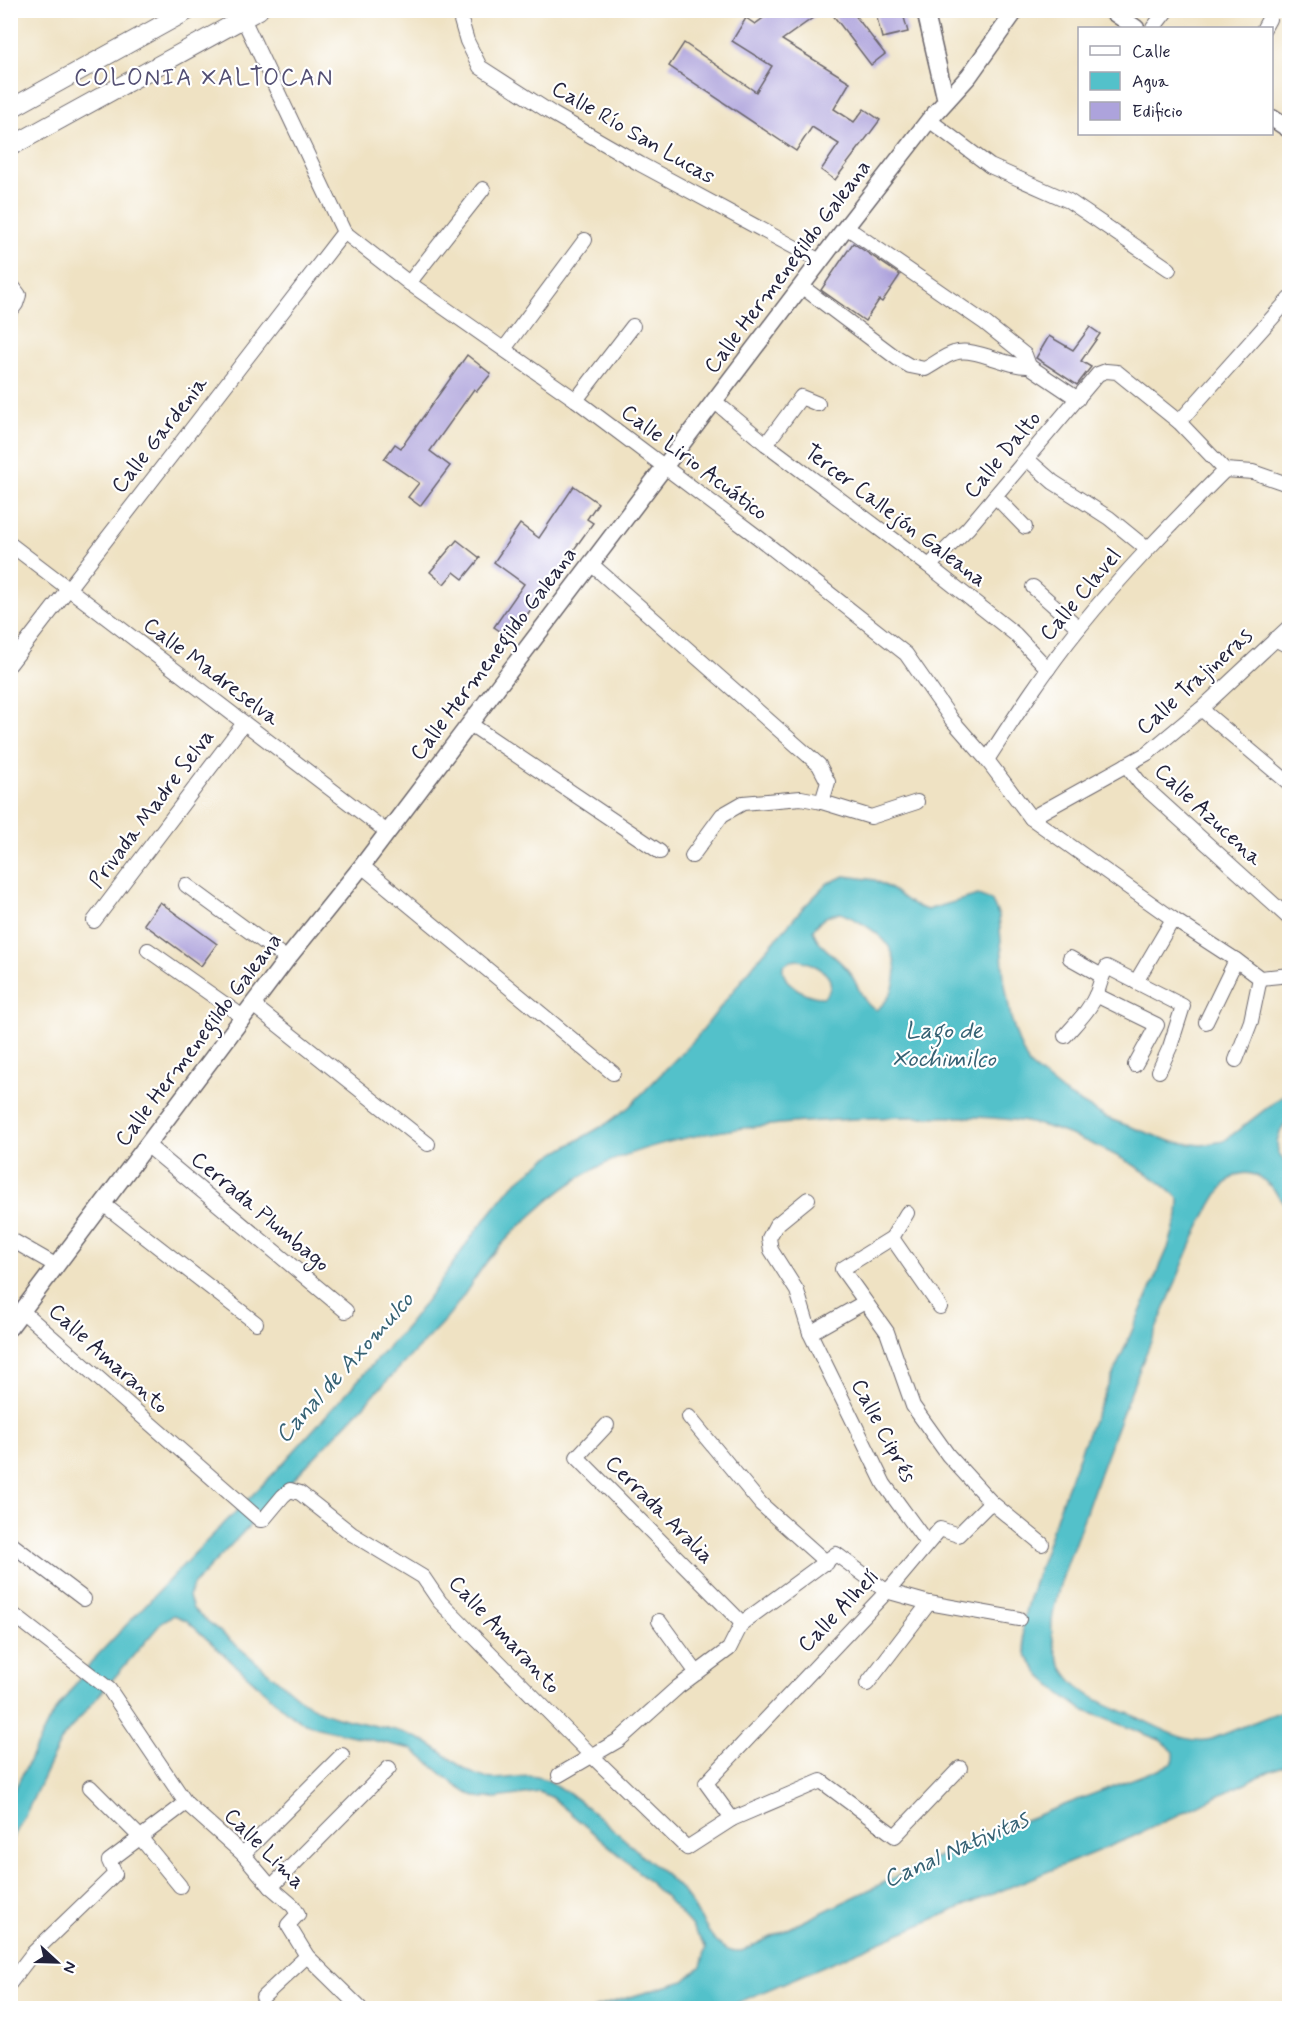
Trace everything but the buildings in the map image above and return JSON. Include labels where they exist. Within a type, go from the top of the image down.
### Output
[{"type":"main road","points":[[10,109],[189,10]]},
{"type":"main road","points":[[10,147],[247,13]]},
{"type":"street","name":"Calle Río San Lucas","points":[[458,10],[467,41],[480,67],[553,114],[640,164],[820,261]]},
{"type":"street","points":[[925,10],[946,101]]},
{"type":"street","name":"Calle Hermenegildo Galeana","points":[[10,1327],[287,959],[362,866],[820,261],[929,120],[969,76],[1016,10]]},
{"type":"street","points":[[1110,10],[1136,27]]},
{"type":"street","points":[[1154,27],[1167,10]]},
{"type":"street","name":"Calle Lirio Acuático","points":[[247,13],[344,232],[409,283],[576,400],[759,538],[906,654],[952,720],[987,760],[1031,818],[1260,978]]},
{"type":"street","points":[[1273,119],[1290,130]]},
{"type":"street","points":[[929,120],[990,166],[1069,201],[1168,269]]},
{"type":"street","points":[[409,283],[483,189]]},
{"type":"street","points":[[846,227],[985,323],[1025,355],[1029,366],[1078,399]]},
{"type":"street","name":"Calle Gardenia","points":[[10,664],[344,232]]},
{"type":"street","points":[[504,349],[585,240]]},
{"type":"street","points":[[10,284],[19,295],[10,312]]},
{"type":"street","points":[[801,286],[910,366],[925,369],[956,352],[973,353],[1017,367],[1029,366]]},
{"type":"street","points":[[1290,298],[1179,422],[1225,470],[1253,472],[1290,485]]},
{"type":"street","points":[[576,400],[633,326]]},
{"type":"street","name":"Calle Dalto","points":[[929,566],[968,528],[1098,374],[1106,371],[1117,372],[1179,422]]},
{"type":"street","points":[[766,444],[801,398],[818,404]]},
{"type":"street","name":"Tercer Callejón Galeana","points":[[714,401],[766,444],[929,566],[1015,634],[1048,669]]},
{"type":"street","points":[[1027,459],[1053,482],[1109,518],[1147,549]]},
{"type":"street","name":"Calle Clavel","points":[[987,760],[1048,669],[1079,628],[1147,549],[1225,470]]},
{"type":"street","points":[[995,496],[1024,527]]},
{"type":"street","name":"Calle Madreselva","points":[[10,544],[387,832]]},
{"type":"street","points":[[590,563],[819,765],[828,782],[822,802]]},
{"type":"street","points":[[1033,587],[1079,628]]},
{"type":"street","name":"Calle Trajineras","points":[[1031,818],[1148,753],[1201,710],[1290,626]]},
{"type":"street","points":[[1275,639],[1290,647]]},
{"type":"street","points":[[1201,710],[1290,784]]},
{"type":"street","name":"Privada Madre Selva","points":[[94,921],[244,723]]},
{"type":"street","points":[[470,724],[660,852]]},
{"type":"street","name":"Calle Azucena","points":[[1126,765],[1140,783],[1290,919]]},
{"type":"street","points":[[692,856],[722,814],[743,803],[801,798],[871,817],[917,802]]},
{"type":"street","points":[[362,866],[613,1073]]},
{"type":"street","points":[[186,885],[287,959]]},
{"type":"street","points":[[1136,982],[1173,919]]},
{"type":"street","points":[[148,950],[248,1011],[428,1144]]},
{"type":"street","points":[[1070,958],[1102,976]]},
{"type":"street","points":[[1206,1022],[1236,960]]},
{"type":"street","points":[[1065,1036],[1085,1013],[1096,995],[1107,967],[1184,1006],[1159,1071]]},
{"type":"street","points":[[1236,1060],[1251,1021],[1260,978],[1290,975]]},
{"type":"street","points":[[1096,995],[1157,1025],[1135,1065]]},
{"type":"street","name":"Cerrada Plumbago","points":[[147,1145],[346,1311]]},
{"type":"street","name":"Calle Ciprés","points":[[808,1199],[777,1224],[769,1238],[771,1250],[797,1291],[810,1333],[884,1484],[927,1544]]},
{"type":"street","points":[[103,1204],[256,1323]]},
{"type":"street","points":[[907,1213],[892,1238],[842,1269],[887,1332],[913,1406],[948,1455],[991,1502],[1042,1544]]},
{"type":"street","points":[[892,1238],[940,1307]]},
{"type":"street","points":[[10,1239],[57,1266]]},
{"type":"street","points":[[810,1333],[865,1302]]},
{"type":"street","name":"Calle Amaranto","points":[[22,1311],[258,1519],[262,1520],[291,1490],[300,1493],[352,1534],[423,1577],[440,1602],[591,1755],[687,1848],[732,1819],[820,1781],[896,1836],[960,1768]]},
{"type":"street","points":[[689,1417],[761,1504],[827,1563]]},
{"type":"street","name":"Cerrada Aralia","points":[[607,1425],[577,1457],[742,1623]]},
{"type":"street","name":"Calle Alhelí","points":[[732,1819],[706,1783],[893,1585],[939,1529],[958,1535],[991,1502]]},
{"type":"street","points":[[10,1543],[84,1599]]},
{"type":"street","points":[[559,1775],[619,1740],[678,1687],[729,1649],[742,1623],[827,1563],[836,1554],[886,1591],[929,1603],[1019,1619]]},
{"type":"street","points":[[867,1684],[929,1603]]},
{"type":"street","name":"Calle Lima","points":[[10,1612],[109,1689],[186,1803],[243,1854],[271,1887],[293,1906],[298,1914],[288,1925],[307,1956],[360,2008]]},
{"type":"street","points":[[659,1621],[696,1673]]},
{"type":"street","points":[[243,1854],[342,1755]]},
{"type":"street","points":[[271,1887],[389,1768]]},
{"type":"street","points":[[90,1787],[139,1836],[180,1886]]},
{"type":"street","points":[[10,1983],[33,1953],[115,1874],[109,1861],[139,1836],[186,1803]]},
{"type":"street","points":[[263,1997],[307,1956]]},
{"type":"water","name":"Lago de Xochimilco","points":[[845,876],[875,880],[913,905],[927,910],[978,895],[991,900],[999,916],[1004,979],[1011,1018],[1029,1065],[1064,1093],[1107,1118],[1173,1142],[1202,1145],[1224,1141],[1289,1091],[1289,1118],[1277,1142],[1278,1152],[1289,1167],[1289,1210],[1268,1183],[1245,1173],[1227,1182],[1199,1227],[1112,1441],[1062,1581],[1054,1609],[1052,1633],[1061,1665],[1078,1687],[1102,1702],[1182,1737],[1192,1740],[1212,1739],[1289,1708],[1289,1764],[1132,1837],[725,2008],[593,2008],[684,1981],[701,1966],[706,1948],[691,1925],[673,1905],[629,1863],[551,1797],[539,1792],[482,1798],[469,1794],[455,1785],[412,1749],[318,1728],[300,1721],[186,1620],[174,1615],[163,1621],[64,1736],[11,1841],[11,1797],[51,1717],[94,1659],[275,1472],[408,1325],[475,1232],[513,1185],[545,1159],[606,1124],[629,1107],[697,1037],[755,963],[828,883]],"holes":[[[841,913],[864,924],[884,940],[894,957],[893,986],[884,1003],[876,1010],[868,1004],[850,973],[819,942],[813,930],[825,918]],[[790,961],[806,962],[825,973],[831,984],[824,997],[797,989],[786,979],[783,966]],[[977,1117],[1030,1123],[1065,1133],[1124,1160],[1157,1180],[1179,1199],[1178,1216],[1168,1248],[1092,1423],[1065,1492],[1022,1624],[1027,1657],[1041,1676],[1061,1694],[1083,1710],[1160,1740],[1174,1752],[1174,1758],[1172,1764],[1004,1828],[935,1858],[742,1951],[730,1951],[714,1938],[683,1891],[591,1810],[556,1785],[547,1780],[529,1776],[486,1778],[468,1771],[428,1743],[406,1733],[347,1720],[318,1710],[304,1702],[193,1609],[189,1597],[193,1585],[448,1317],[499,1247],[555,1195],[598,1167],[632,1153],[669,1142],[749,1127],[831,1120]]]},
{"type":"district","name":"COLONIA XALTOCAN","points":[[204,78]]},
{"type":"water label","name":"Canal de Axomulco","points":[[345,1368]]},
{"type":"water label","name":"Canal Nativitas","points":[[956,1850]]}]
